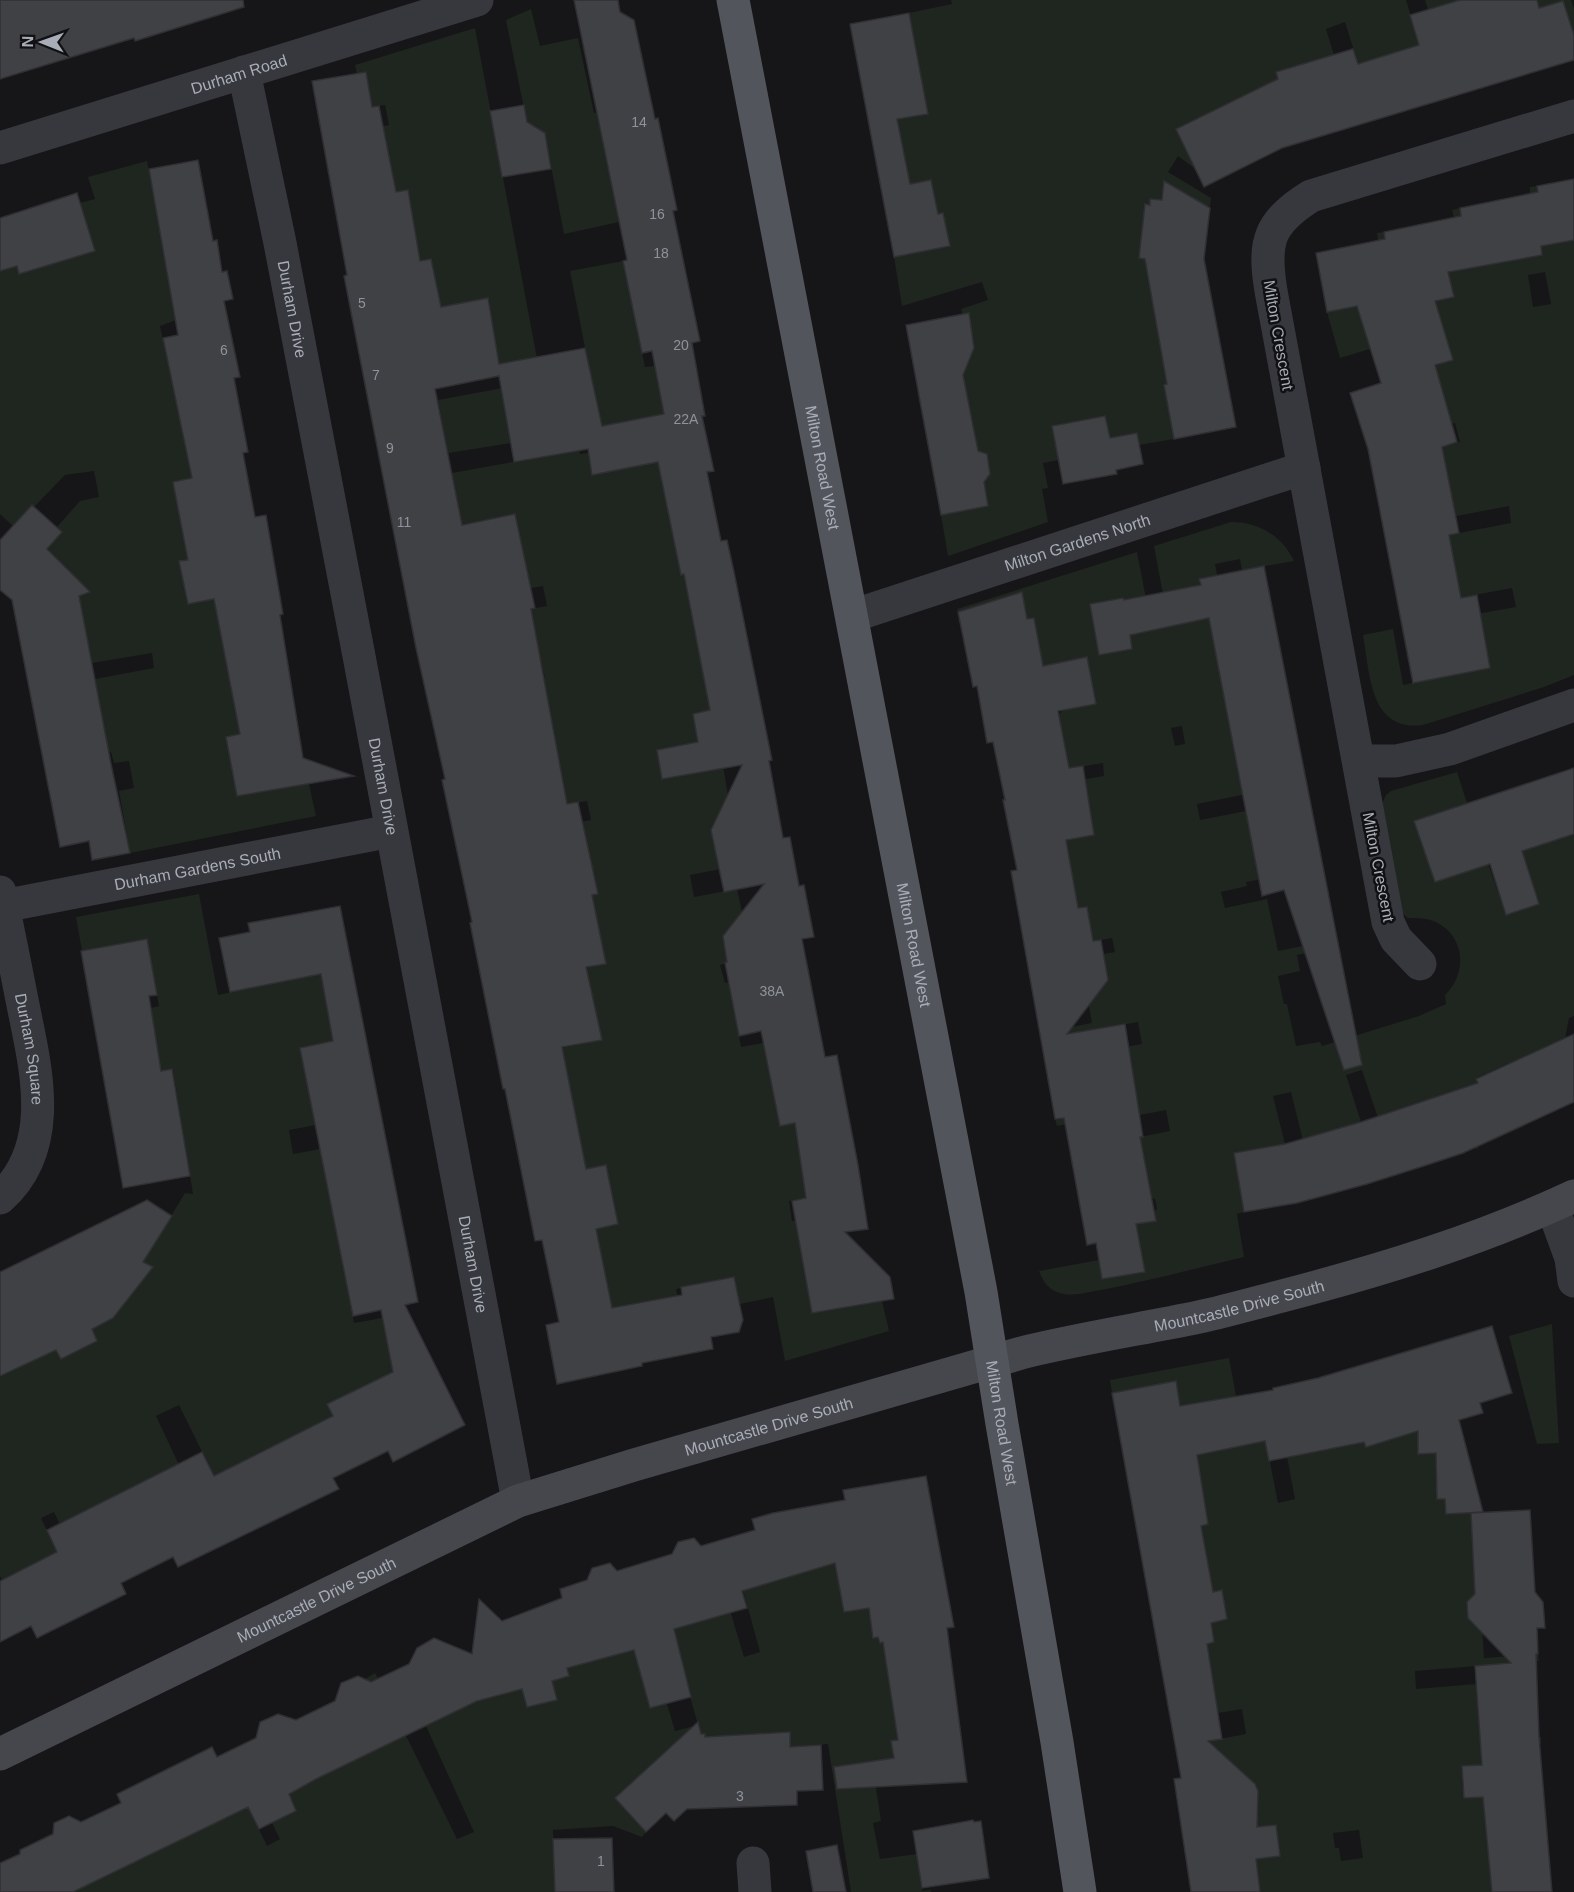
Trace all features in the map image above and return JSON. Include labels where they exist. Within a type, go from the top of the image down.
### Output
[{"type":"main road","name":"Milton Road West","points":[[733,0],[993,1361],[1080,1892]]},
{"type":"street","name":"Durham Road","points":[[0,148],[477,0]]},
{"type":"street","name":"Durham Drive","points":[[244,72],[284,266],[518,1502]]},
{"type":"street","name":"Milton Crescent","points":[[1420,964],[1396,939],[1388,922],[1267,264],[1268,247],[1279,221],[1290,210],[1311,196],[1574,116]]},
{"type":"street","name":"Milton Gardens North","points":[[852,616],[1304,468]]},
{"type":"street","points":[[1359,761],[1396,761],[1434,753],[1574,705]]},
{"type":"street","name":"Durham Gardens South","points":[[1,899],[391,831]]},
{"type":"street","name":"Durham Square","points":[[0,1198],[8,1191],[22,1170],[34,1142],[39,1118],[39,1089],[33,1053],[1,899]]},
{"type":"street","points":[[1563,1201],[1574,1281]]},
{"type":"street","name":"Mountcastle Drive South","points":[[0,1754],[518,1502],[634,1464],[993,1361],[1059,1344],[1201,1317],[1329,1284],[1414,1259],[1473,1238],[1563,1201]]},
{"type":"shaded area","points":[[951,0],[1406,0],[1437,102],[1428,104],[1411,48],[1358,64],[1345,22],[1326,29],[1356,127],[1337,71],[1313,61],[1276,72],[1289,114],[1267,121],[1277,151],[1275,152],[1247,95],[1176,129],[1190,158],[1204,168],[1201,173],[1178,156],[1168,172],[1211,198],[1210,206],[1191,204],[1192,197],[1164,181],[1162,200],[1151,199],[1150,205],[1145,205],[1139,258],[1177,262],[1223,359],[1226,373],[1164,385],[1174,439],[1139,445],[1116,470],[1105,416],[1053,426],[1059,460],[1043,463],[1048,488],[1042,489],[1048,522],[948,556],[941,515],[988,506],[984,482],[990,474],[987,455],[978,451],[972,417],[924,426],[918,393],[964,384],[959,356],[972,354],[974,349],[961,309],[988,300],[982,282],[902,306],[894,257],[950,246],[943,213],[938,214],[931,180],[881,190],[877,168],[900,164],[897,149],[874,153],[873,140],[900,134],[897,119],[928,113],[909,13],[952,4]]},
{"type":"shaded area","points":[[1425,0],[1460,0],[1437,39]]},
{"type":"shaded area","points":[[1537,0],[1571,0],[1574,9],[1574,35],[1563,1],[1539,8]]},
{"type":"shaded area","points":[[531,9],[540,46],[578,38],[594,113],[626,107],[628,117],[599,124],[619,222],[564,234],[545,135],[530,138],[506,20]]},
{"type":"shaded area","points":[[475,28],[538,364],[495,372],[424,328],[491,316],[489,299],[441,307],[431,259],[411,262],[412,211],[408,191],[379,195],[389,160],[386,142],[367,129],[389,125],[385,105],[372,107],[366,72],[357,74],[355,65]]},
{"type":"shaded area","points":[[147,161],[176,320],[160,326],[192,478],[173,482],[188,560],[180,561],[188,604],[214,599],[237,717],[261,730],[226,737],[237,796],[309,784],[316,816],[130,853],[119,791],[134,788],[129,761],[114,763],[111,752],[108,752],[95,679],[154,668],[152,653],[92,663],[78,596],[89,592],[48,549],[62,532],[57,527],[80,501],[99,497],[94,471],[65,475],[13,526],[0,514],[0,271],[17,266],[20,274],[37,269],[35,263],[80,203],[95,199],[88,177]]},
{"type":"shaded area","points":[[1537,186],[1547,244],[1574,240],[1574,675],[1544,687],[1423,725],[1405,725],[1392,719],[1382,710],[1375,697],[1363,635],[1393,629],[1403,685],[1490,667],[1465,616],[1516,607],[1512,588],[1399,609],[1459,591],[1449,535],[1511,523],[1509,506],[1383,530],[1382,522],[1432,450],[1460,442],[1455,423],[1368,451],[1367,446],[1419,429],[1403,376],[1452,360],[1400,340],[1340,358],[1327,312],[1383,301],[1371,242],[1378,240],[1377,233],[1384,232],[1396,293],[1454,297],[1443,247],[1450,218],[1454,217],[1452,210],[1460,208],[1472,268],[1527,258],[1530,187]],"holes":[[[1545,272],[1551,304],[1533,307],[1528,275]]]},
{"type":"shaded area","points":[[623,261],[645,367],[655,366],[664,414],[575,432],[580,454],[588,453],[593,475],[658,462],[681,575],[703,571],[706,587],[687,592],[710,710],[693,714],[698,742],[657,750],[721,754],[732,819],[715,822],[713,836],[719,847],[741,865],[690,875],[694,897],[737,889],[745,925],[729,928],[723,936],[725,946],[749,956],[720,965],[725,983],[729,982],[741,1047],[778,1040],[780,1126],[824,1118],[834,1163],[802,1173],[806,1198],[789,1201],[792,1221],[809,1218],[801,1247],[806,1277],[815,1276],[821,1312],[882,1301],[889,1331],[785,1361],[773,1297],[740,1304],[734,1277],[676,1289],[684,1327],[604,1310],[605,1273],[596,1229],[618,1224],[606,1165],[585,1169],[562,1048],[601,1040],[597,1018],[565,972],[606,963],[602,944],[554,903],[598,894],[594,873],[531,885],[555,826],[591,820],[587,801],[517,813],[506,760],[557,750],[554,731],[504,741],[517,684],[545,678],[541,661],[490,671],[506,613],[547,606],[543,586],[475,598],[519,535],[514,514],[462,524],[452,473],[556,454],[511,443],[448,453],[438,400],[542,381],[591,378],[570,271]]},
{"type":"shaded area","points":[[1231,522],[1241,523],[1268,532],[1283,544],[1294,561],[1242,570],[1240,559],[1215,564],[1217,575],[1199,579],[1204,607],[1267,727],[1231,735],[1237,763],[1247,789],[1306,777],[1307,782],[1197,804],[1200,820],[1246,811],[1251,838],[1263,874],[1322,862],[1323,867],[1246,882],[1247,886],[1221,892],[1225,908],[1267,899],[1278,951],[1338,939],[1339,947],[1297,955],[1300,971],[1278,976],[1296,1046],[1320,1042],[1322,1046],[1419,1016],[1446,1004],[1445,995],[1457,977],[1460,967],[1458,946],[1446,929],[1436,922],[1408,918],[1400,911],[1381,806],[1386,795],[1391,791],[1457,772],[1467,803],[1414,821],[1488,864],[1506,915],[1539,903],[1522,851],[1574,834],[1574,1016],[1569,1018],[1565,1039],[1535,1065],[1556,1111],[1546,1115],[1525,1068],[1514,1073],[1509,1063],[1476,1078],[1480,1088],[1463,1097],[1484,1143],[1476,1149],[1465,1124],[1437,1097],[1401,1108],[1404,1118],[1388,1124],[1403,1173],[1397,1175],[1362,1070],[1346,1075],[1361,1122],[1326,1132],[1328,1141],[1312,1146],[1325,1196],[1317,1198],[1291,1092],[1273,1096],[1285,1144],[1234,1153],[1244,1212],[1237,1214],[1244,1257],[1155,1279],[1080,1294],[1065,1294],[1049,1287],[1039,1271],[1099,1260],[1102,1279],[1144,1271],[1136,1224],[1157,1209],[1135,1138],[1170,1131],[1166,1110],[1124,1118],[1123,1113],[1057,1126],[1055,1119],[1108,1109],[1103,1077],[1133,1071],[1130,1053],[1099,1058],[1098,1052],[1142,1044],[1138,1022],[1041,1039],[1040,1033],[1092,1023],[1080,958],[1115,952],[1112,938],[1032,952],[1090,925],[1087,907],[1078,908],[1068,852],[1013,849],[1093,835],[1092,824],[1068,782],[1104,776],[1103,763],[1001,780],[1041,746],[1064,741],[1059,714],[1064,710],[1083,658],[1037,667],[1034,618],[1027,619],[1022,592],[958,612],[957,609],[1137,552],[1152,630],[1169,627],[1154,546]],"holes":[[[1182,726],[1185,744],[1175,746],[1171,728]]]},
{"type":"shaded area","points":[[199,894],[218,995],[351,967],[333,1041],[300,1048],[316,1125],[289,1130],[293,1154],[320,1149],[354,1323],[382,1318],[393,1350],[413,1377],[333,1416],[284,1474],[270,1447],[214,1476],[179,1405],[156,1416],[181,1469],[70,1546],[54,1512],[41,1518],[57,1552],[2,1580],[0,1576],[0,1376],[24,1365],[11,1336],[97,1341],[92,1329],[115,1317],[109,1303],[134,1291],[152,1268],[143,1262],[185,1193],[193,1194],[173,1069],[161,1071],[151,1008],[159,1006],[147,940],[82,951],[76,917]]},
{"type":"shaded area","points":[[1552,1324],[1559,1443],[1537,1444],[1509,1336]]},
{"type":"shaded area","points":[[1229,1358],[1245,1445],[1266,1441],[1278,1503],[1295,1499],[1287,1457],[1343,1371],[1366,1447],[1391,1439],[1418,1425],[1418,1453],[1436,1453],[1437,1499],[1445,1499],[1446,1514],[1471,1513],[1474,1574],[1533,1571],[1467,1602],[1468,1618],[1475,1625],[1482,1624],[1484,1658],[1538,1654],[1539,1661],[1415,1671],[1416,1689],[1476,1684],[1480,1740],[1541,1737],[1541,1744],[1518,1746],[1519,1762],[1467,1766],[1463,1774],[1464,1790],[1469,1797],[1483,1797],[1485,1824],[1545,1820],[1492,1892],[1259,1892],[1258,1876],[1250,1870],[1249,1860],[1280,1856],[1275,1825],[1248,1829],[1249,1845],[1185,1854],[1183,1839],[1239,1830],[1176,1747],[1246,1734],[1242,1709],[1218,1713],[1210,1663],[1163,1671],[1160,1652],[1214,1642],[1211,1623],[1227,1619],[1221,1590],[1150,1604],[1209,1568],[1201,1526],[1208,1524],[1176,1381],[1112,1393],[1110,1380]],"holes":[[[1359,1830],[1363,1858],[1341,1861],[1339,1848],[1335,1848],[1333,1833]]]},
{"type":"shaded area","points":[[937,1544],[839,1583],[844,1612],[869,1608],[873,1637],[878,1637],[880,1643],[921,1636],[898,1740],[891,1741],[894,1758],[872,1762],[881,1821],[873,1823],[880,1859],[917,1854],[922,1891],[931,1890],[931,1892],[851,1892],[828,1744],[790,1747],[790,1732],[705,1737],[705,1734],[671,1746],[615,1798],[646,1832],[642,1837],[613,1826],[553,1830],[555,1892],[73,1892],[111,1874],[97,1845],[248,1807],[267,1846],[280,1839],[272,1823],[296,1811],[288,1793],[395,1741],[365,1679],[375,1673],[457,1839],[474,1832],[426,1726],[486,1697],[487,1699],[522,1689],[527,1707],[557,1700],[552,1681],[569,1676],[563,1655],[634,1650],[650,1708],[667,1704],[675,1731],[698,1725],[670,1624],[729,1607],[744,1657],[760,1652],[743,1590],[786,1553]]},
{"type":"building","points":[[0,0],[243,0],[244,7],[0,79]]},
{"type":"building","points":[[574,0],[618,0],[620,12],[634,20],[677,210],[673,211],[700,341],[692,343],[705,416],[702,416],[714,471],[707,472],[721,541],[727,540],[734,572],[772,760],[769,761],[783,838],[790,837],[799,886],[804,885],[814,937],[802,939],[825,1057],[837,1055],[858,1165],[868,1229],[845,1232],[890,1277],[894,1299],[812,1313],[792,1201],[806,1198],[795,1123],[780,1126],[761,1031],[739,1036],[725,963],[727,962],[723,936],[764,884],[724,892],[711,830],[742,765],[662,779],[657,750],[698,742],[693,714],[710,710],[684,574],[681,575],[658,462],[592,475],[588,449],[514,462],[499,376],[435,389],[462,525],[515,514],[535,608],[531,609],[567,804],[578,802],[598,894],[592,895],[606,964],[586,967],[602,1040],[562,1047],[586,1169],[606,1165],[618,1224],[596,1229],[612,1308],[682,1295],[681,1287],[734,1277],[743,1320],[739,1332],[711,1337],[713,1349],[642,1363],[642,1366],[557,1384],[546,1325],[559,1322],[542,1240],[535,1241],[505,1089],[503,1089],[470,923],[472,922],[442,780],[445,779],[416,648],[344,276],[347,275],[312,81],[366,72],[372,107],[379,106],[396,192],[408,190],[420,261],[431,259],[441,307],[488,298],[499,364],[585,348],[602,426],[664,414],[652,351],[642,353],[623,261],[627,260]]},
{"type":"building","points":[[1460,0],[1537,0],[1539,8],[1563,1],[1574,35],[1574,60],[1282,148],[1204,187],[1176,129],[1278,79],[1276,72],[1353,49],[1358,64],[1419,45],[1410,15]]},
{"type":"building","points":[[909,13],[928,114],[897,119],[910,184],[931,180],[938,214],[943,213],[950,246],[894,257],[850,24]]},
{"type":"building","points":[[524,105],[527,122],[545,133],[551,169],[502,177],[490,111]]},
{"type":"building","points":[[198,160],[213,241],[217,240],[222,272],[227,271],[233,299],[224,301],[240,377],[234,378],[248,452],[243,453],[255,517],[266,515],[283,614],[280,615],[303,758],[354,776],[237,796],[226,737],[240,734],[214,599],[188,604],[179,561],[188,560],[173,482],[192,478],[163,338],[178,335],[149,169]]},
{"type":"building","points":[[1574,179],[1574,240],[1541,246],[1542,255],[1448,272],[1454,297],[1435,301],[1453,360],[1435,365],[1457,442],[1442,447],[1459,533],[1449,535],[1461,598],[1477,595],[1490,668],[1413,683],[1368,449],[1350,393],[1381,383],[1357,306],[1327,312],[1316,253],[1385,239],[1384,232],[1461,216],[1460,208],[1538,192],[1537,186]]},
{"type":"building","points":[[1164,181],[1210,208],[1204,259],[1236,427],[1174,439],[1164,385],[1167,384],[1145,259],[1139,258],[1145,204],[1150,205],[1150,199],[1162,200]]},
{"type":"building","points":[[77,193],[95,251],[19,274],[17,266],[0,271],[0,218]]},
{"type":"building","points":[[969,313],[974,348],[963,375],[978,451],[987,454],[990,474],[984,482],[988,506],[941,515],[906,325]]},
{"type":"building","points":[[1105,416],[1110,438],[1137,433],[1143,464],[1116,470],[1117,474],[1063,484],[1052,426]]},
{"type":"building","points":[[32,505],[62,532],[47,549],[90,592],[79,596],[130,853],[92,860],[89,841],[60,847],[12,600],[0,590],[0,540]]},
{"type":"building","points":[[1264,566],[1362,1065],[1344,1070],[1284,890],[1262,896],[1209,618],[1130,635],[1132,649],[1099,655],[1090,604],[1201,585],[1199,579]]},
{"type":"building","points":[[1022,592],[1027,619],[1034,618],[1043,666],[1087,657],[1096,704],[1058,711],[1069,768],[1083,766],[1094,835],[1066,840],[1078,908],[1087,907],[1093,941],[1101,940],[1108,980],[1067,1034],[1125,1024],[1143,1137],[1140,1137],[1156,1221],[1136,1224],[1145,1272],[1102,1279],[1096,1243],[1087,1245],[1064,1118],[1055,1119],[1011,871],[1017,870],[1003,800],[1005,800],[993,742],[987,743],[977,686],[973,687],[958,612]]},
{"type":"building","points":[[1574,768],[1574,834],[1522,851],[1539,904],[1506,915],[1490,864],[1435,882],[1414,821]]},
{"type":"building","points":[[340,906],[418,1302],[405,1305],[465,1425],[393,1462],[388,1451],[333,1478],[339,1489],[178,1567],[173,1557],[121,1583],[126,1594],[37,1638],[31,1626],[0,1642],[0,1581],[57,1552],[47,1530],[202,1452],[214,1476],[333,1416],[327,1404],[393,1372],[381,1310],[353,1316],[300,1048],[333,1041],[321,974],[230,992],[219,938],[250,932],[248,923]]},
{"type":"building","points":[[147,939],[157,995],[149,996],[161,1071],[172,1069],[190,1176],[123,1188],[81,951]]},
{"type":"building","points":[[1574,1034],[1574,1102],[1463,1153],[1430,1164],[1297,1203],[1244,1212],[1234,1153],[1285,1144],[1361,1122],[1478,1083],[1476,1079]]},
{"type":"building","points":[[147,1200],[172,1216],[143,1262],[153,1267],[113,1318],[92,1329],[97,1341],[61,1359],[56,1350],[0,1376],[0,1272]]},
{"type":"building","points":[[1492,1326],[1512,1393],[1480,1403],[1483,1413],[1459,1420],[1483,1512],[1446,1514],[1445,1499],[1437,1499],[1436,1453],[1418,1454],[1418,1431],[1366,1447],[1364,1442],[1269,1461],[1265,1441],[1197,1455],[1208,1524],[1201,1526],[1213,1592],[1222,1590],[1227,1619],[1211,1623],[1214,1642],[1207,1644],[1222,1739],[1208,1741],[1255,1784],[1258,1791],[1257,1827],[1276,1825],[1280,1856],[1256,1859],[1260,1892],[1191,1892],[1174,1779],[1181,1778],[1112,1393],[1176,1381],[1180,1406],[1273,1390],[1273,1388],[1318,1378]]},
{"type":"building","points":[[926,1476],[954,1627],[947,1628],[967,1782],[837,1789],[834,1767],[894,1758],[891,1741],[898,1740],[883,1642],[880,1643],[878,1637],[873,1638],[869,1608],[844,1612],[835,1563],[742,1591],[747,1608],[674,1629],[691,1697],[650,1708],[634,1650],[567,1668],[569,1676],[552,1681],[557,1700],[527,1707],[522,1689],[477,1701],[289,1794],[296,1811],[259,1829],[248,1807],[73,1892],[0,1892],[0,1863],[20,1854],[20,1850],[53,1834],[54,1823],[69,1816],[81,1822],[121,1803],[117,1794],[212,1747],[217,1757],[256,1738],[260,1722],[278,1714],[296,1720],[335,1701],[341,1683],[358,1676],[371,1682],[409,1664],[417,1648],[434,1638],[472,1654],[479,1599],[502,1621],[562,1598],[560,1589],[587,1580],[592,1568],[610,1563],[617,1571],[672,1554],[678,1542],[694,1538],[701,1546],[755,1530],[752,1519],[845,1500],[843,1490]]},
{"type":"building","points":[[1530,1510],[1535,1592],[1543,1602],[1545,1628],[1537,1628],[1538,1654],[1536,1654],[1539,1737],[1552,1892],[1492,1892],[1483,1797],[1464,1798],[1462,1766],[1482,1765],[1475,1666],[1511,1663],[1468,1618],[1467,1602],[1475,1594],[1471,1513]]},
{"type":"building","points":[[698,1722],[701,1734],[705,1734],[705,1737],[790,1732],[790,1747],[821,1745],[823,1790],[797,1791],[797,1805],[687,1809],[674,1821],[666,1813],[646,1832],[615,1798]]},
{"type":"building","points":[[973,1820],[974,1822],[981,1821],[989,1878],[922,1888],[913,1831]]},
{"type":"building","points":[[612,1838],[614,1892],[555,1892],[553,1839]]},
{"type":"building","points":[[837,1845],[846,1892],[813,1892],[806,1851]]}]
